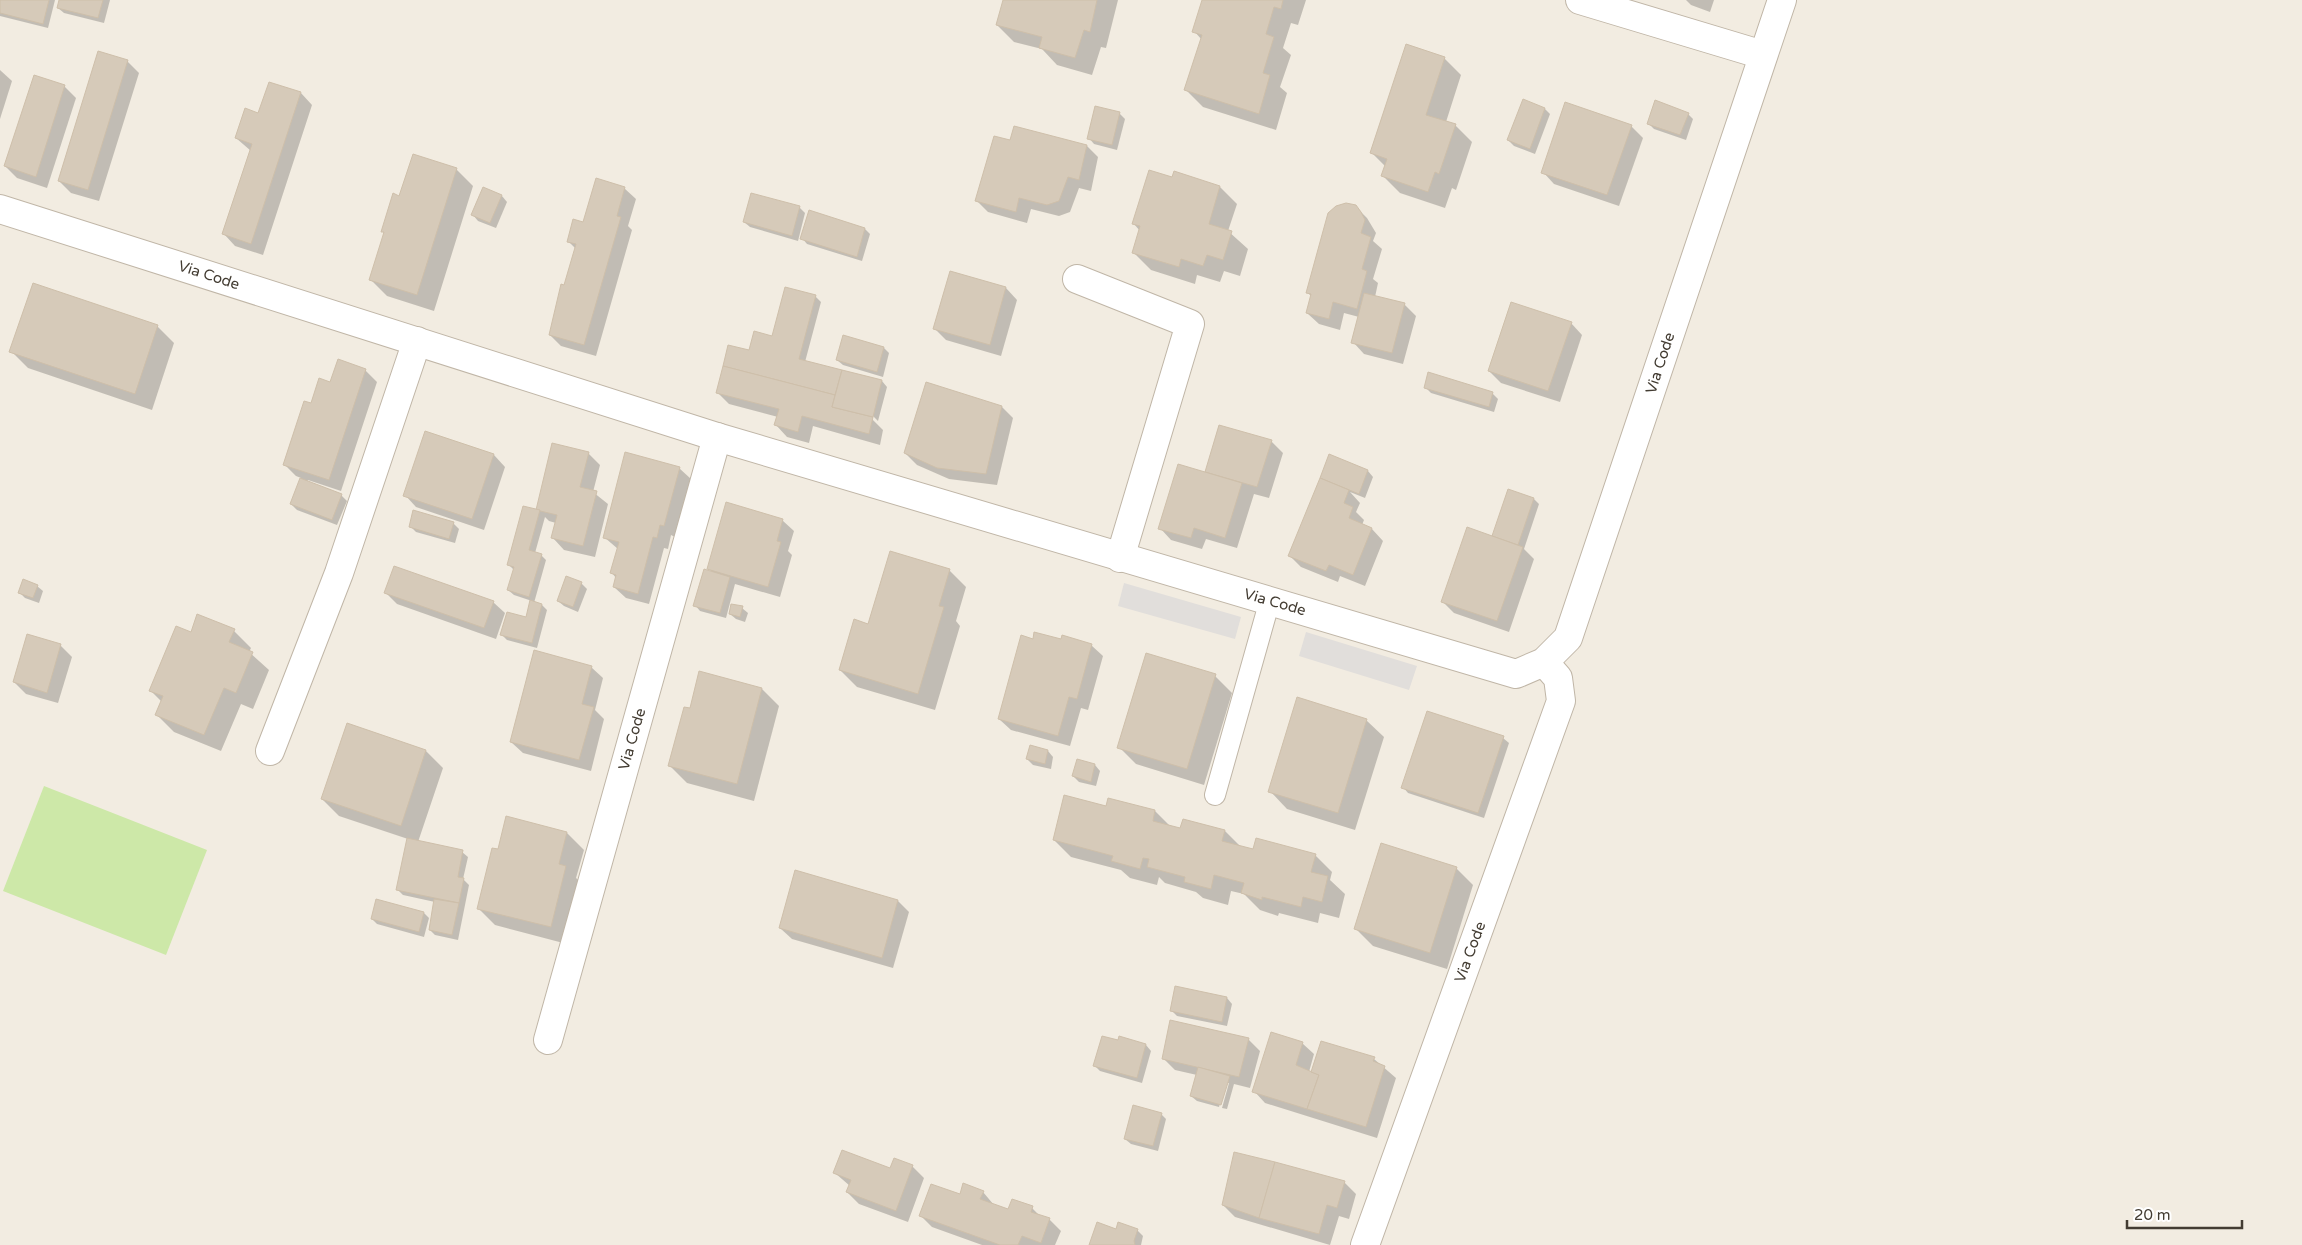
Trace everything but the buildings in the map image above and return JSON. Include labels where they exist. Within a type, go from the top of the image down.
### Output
[{"type":"street","points":[[1580,0],[1763,55]]},
{"type":"street","name":"Via Code","points":[[0,209],[717,437],[1516,674],[1544,662],[1568,638],[1782,0]]},
{"type":"street","points":[[1077,279],[1190,324],[1120,558]]},
{"type":"street","points":[[270,751],[339,573],[417,342]]},
{"type":"street","name":"Via Code","points":[[548,1040],[717,437]]},
{"type":"street","name":"Via Code","points":[[1365,1245],[1561,701],[1558,678],[1544,662]]},
{"type":"lane","points":[[1215,795],[1270,600]]},
{"type":"green space","points":[[44,786],[207,850],[166,955],[3,891]]},
{"type":"shaded area","points":[[1124,583],[1241,617],[1235,639],[1118,606]]},
{"type":"shaded area","points":[[1306,632],[1417,666],[1409,690],[1299,656]]}]
